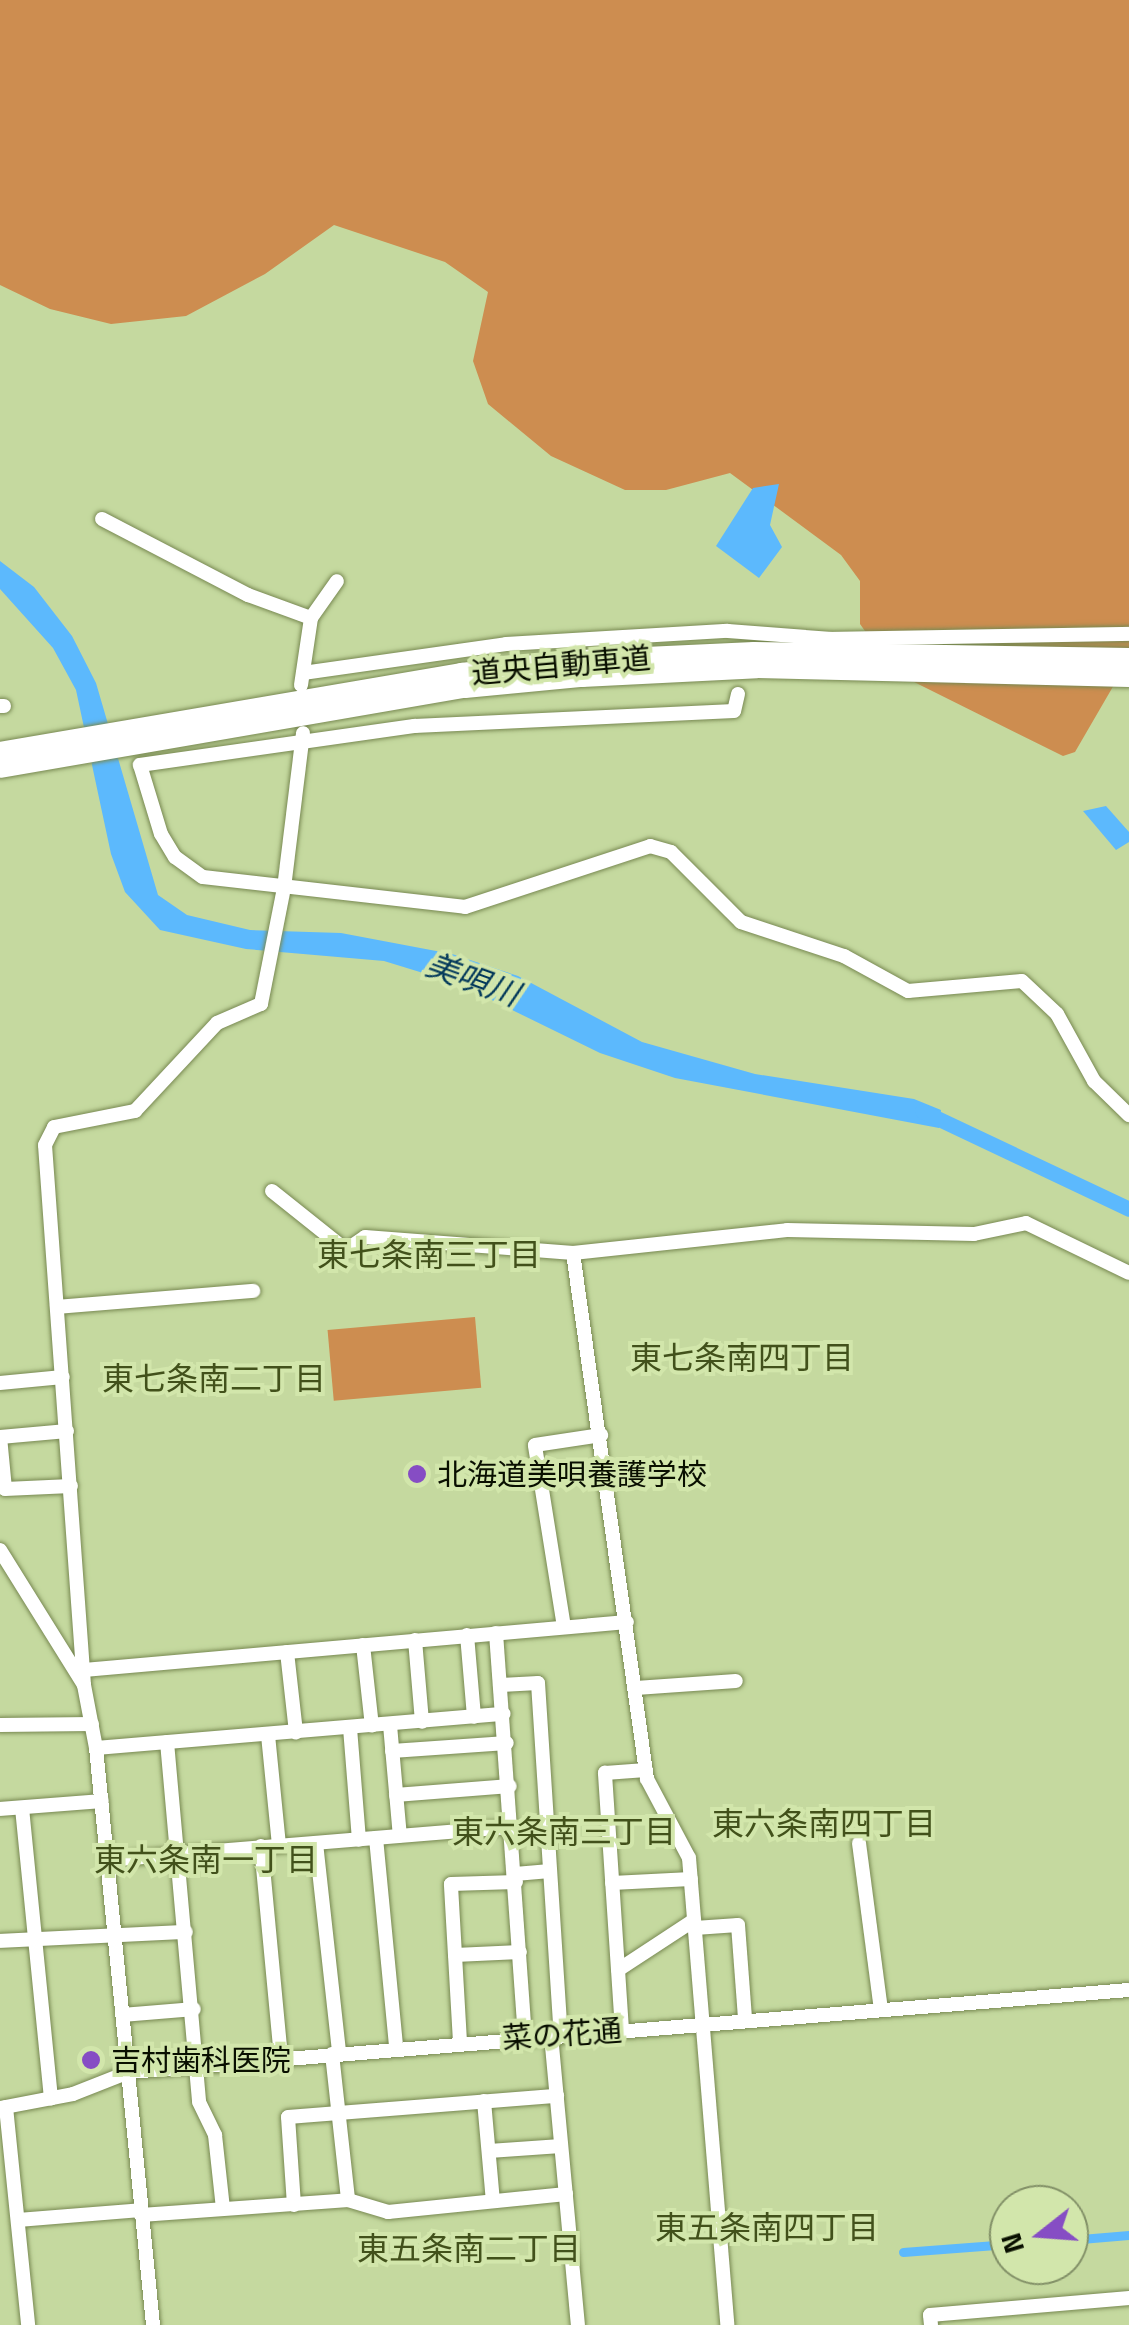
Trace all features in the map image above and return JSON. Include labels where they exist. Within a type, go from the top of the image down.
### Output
[{"type":"highway","name":"道央自動車道","points":[[10,758],[462,672],[580,660],[790,652],[1129,658]]},
{"type":"highway","name":"道央自動車道","points":[[145,731],[465,688],[582,677],[757,668],[1129,676]]},
{"type":"street","points":[[102,518],[248,595],[311,618]]},
{"type":"street","points":[[337,581],[311,618],[302,679],[506,644],[728,631],[737,641],[1129,634]]},
{"type":"street","points":[[738,694],[734,710],[302,735],[140,764],[161,834],[188,869],[203,878],[466,907],[650,846],[683,861],[741,922],[844,956],[908,992],[1022,980],[1057,1014],[1094,1080],[1129,1115]]},
{"type":"street","points":[[152,2325],[102,1801],[84,1678],[47,1135],[76,1120],[135,1110],[217,1023],[252,1010],[266,994],[284,888],[302,735]]},
{"type":"street","points":[[272,1190],[346,1250],[365,1237],[573,1254],[787,1230],[993,1233],[1026,1223],[1129,1273]]},
{"type":"street","points":[[573,1254],[646,1770],[688,1858],[728,2325]]},
{"type":"street","points":[[57,1307],[253,1291]]},
{"type":"street","points":[[0,1382],[63,1377]]},
{"type":"street","points":[[67,1431],[0,1437],[5,1489],[71,1486]]},
{"type":"street","points":[[564,1626],[535,1446],[601,1435]]},
{"type":"street","points":[[0,1550],[84,1678]]},
{"type":"street","points":[[84,1678],[286,1652],[627,1622]]},
{"type":"street","points":[[496,1633],[507,1743],[525,2036]]},
{"type":"street","points":[[467,1636],[474,1716]]},
{"type":"street","points":[[415,1640],[422,1722]]},
{"type":"street","points":[[363,1645],[372,1726]]},
{"type":"street","points":[[286,1652],[296,1732]]},
{"type":"street","points":[[636,1688],[736,1681]]},
{"type":"street","points":[[501,1685],[538,1683],[550,1871],[556,2096],[578,2325]]},
{"type":"street","points":[[96,1748],[504,1714]]},
{"type":"street","points":[[0,1725],[92,1724]]},
{"type":"street","points":[[390,1724],[400,1836]]},
{"type":"street","points":[[350,1728],[359,1840]]},
{"type":"street","points":[[268,1734],[279,1845]]},
{"type":"street","points":[[167,1742],[194,2009],[199,2102],[216,2136],[223,2210]]},
{"type":"street","points":[[392,1751],[507,1743]]},
{"type":"street","points":[[622,2030],[605,1773],[646,1770]]},
{"type":"street","points":[[396,1795],[510,1786]]},
{"type":"street","points":[[0,1810],[102,1801]]},
{"type":"street","points":[[22,1808],[52,2099]]},
{"type":"street","points":[[107,1860],[512,1827]]},
{"type":"street","points":[[376,1838],[396,2047]]},
{"type":"street","points":[[316,1843],[336,2054],[337,2112],[348,2200]]},
{"type":"street","points":[[859,1843],[881,2009]]},
{"type":"street","points":[[261,1846],[282,2058]]},
{"type":"street","points":[[460,2042],[451,1884],[550,1871]]},
{"type":"street","points":[[612,1883],[690,1879]]},
{"type":"street","points":[[618,1970],[694,1924],[738,1925],[745,2019]]},
{"type":"street","points":[[0,1941],[186,1932]]},
{"type":"street","points":[[455,1955],[520,1952]]},
{"type":"street","name":"菜の花通","points":[[3,2108],[52,2099],[128,2072],[525,2036],[1129,1990]]},
{"type":"street","points":[[123,2015],[194,2009]]},
{"type":"street","points":[[294,2205],[288,2117],[556,2096]]},
{"type":"street","points":[[484,2101],[493,2202]]},
{"type":"street","points":[[3,2108],[28,2325]]},
{"type":"street","points":[[488,2151],[561,2146]]},
{"type":"street","points":[[18,2220],[348,2200],[388,2212],[566,2194]]},
{"type":"street","points":[[931,2325],[930,2315],[1004,2317],[1129,2298]]},
{"type":"shaded area","points":[[0,0],[1129,0],[1129,659],[1075,752],[1063,756],[894,672],[860,624],[860,581],[841,555],[730,473],[666,490],[625,490],[551,456],[488,404],[473,361],[488,292],[445,262],[334,225],[265,274],[186,316],[111,324],[50,309],[0,285]]},
{"type":"shaded area","points":[[475,1317],[481,1388],[334,1401],[328,1330]]},
{"type":"water","points":[[779,484],[770,525],[782,547],[759,578],[716,546],[753,488]]},
{"type":"water","points":[[0,561],[34,587],[72,636],[96,683],[158,895],[187,915],[250,930],[341,933],[452,954],[518,976],[642,1042],[755,1074],[914,1099],[941,1110],[939,1128],[675,1078],[600,1053],[459,984],[384,961],[246,949],[160,930],[125,892],[111,854],[76,690],[53,648],[0,589]]},
{"type":"water","points":[[1106,806],[1129,832],[1129,842],[1116,850],[1083,811]]},
{"type":"waterway","name":"美唄川","points":[[922,1111],[1129,1209]]},
{"type":"waterway","points":[[1089,2238],[1129,2235]]},
{"type":"waterway","points":[[903,2252],[989,2246]]},
{"type":"place","name":"北海道美唄養護学校","points":[[417,1474]]},
{"type":"place","name":"吉村歯科医院","points":[[91,2060]]},
{"type":"district","name":"東七条南三丁目","points":[[429,1254]]},
{"type":"district","name":"東七条南四丁目","points":[[742,1357]]},
{"type":"district","name":"東七条南二丁目","points":[[214,1378]]},
{"type":"district","name":"東六条南四丁目","points":[[824,1823]]},
{"type":"district","name":"東六条南三丁目","points":[[564,1831]]},
{"type":"district","name":"東六条南一丁目","points":[[206,1859]]},
{"type":"district","name":"東五条南四丁目","points":[[767,2227]]},
{"type":"district","name":"東五条南二丁目","points":[[469,2248]]}]
